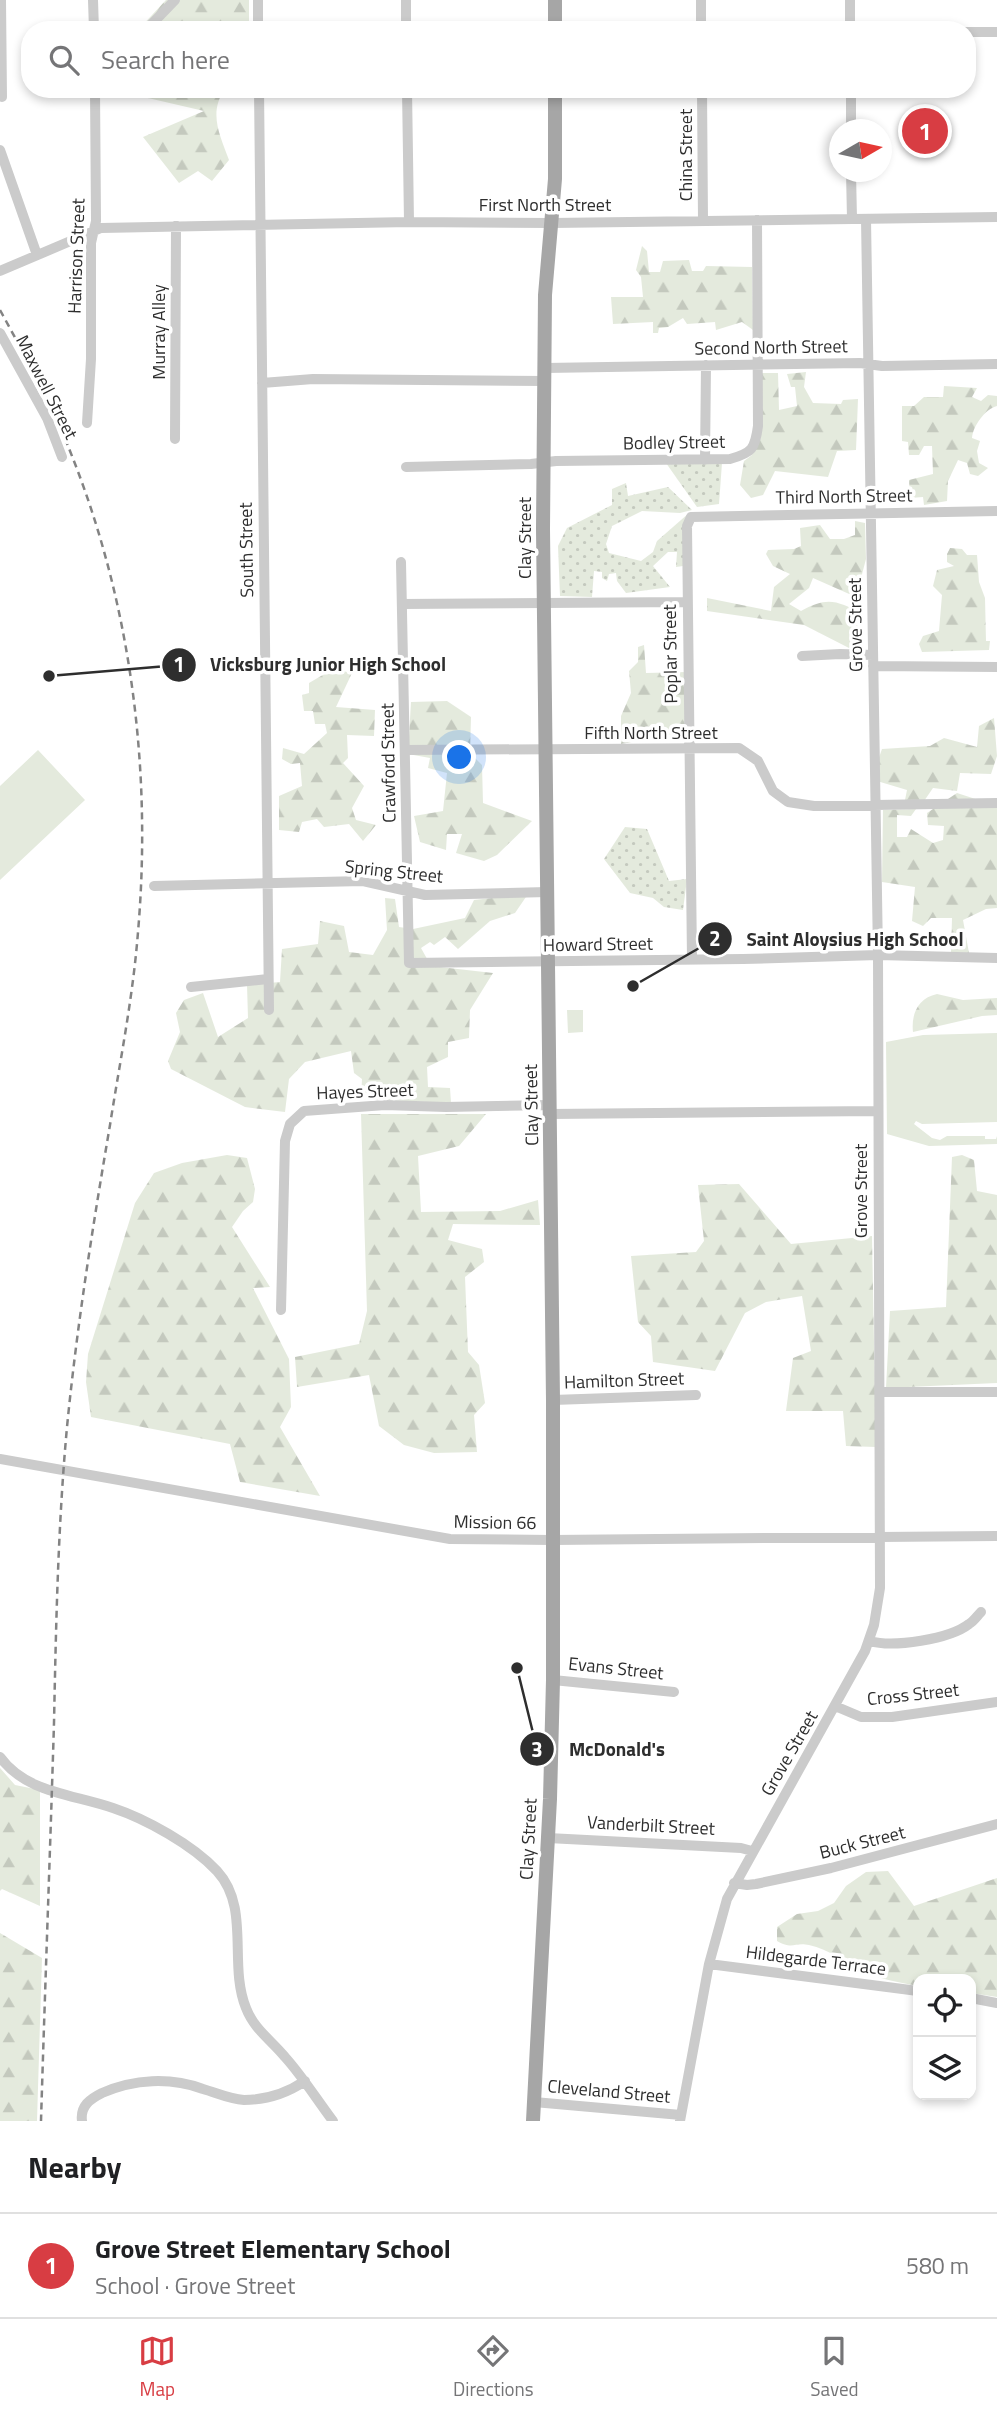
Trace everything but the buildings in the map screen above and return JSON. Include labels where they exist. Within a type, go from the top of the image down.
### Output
[{"type":"main road","points":[[555,0],[555,21]]},
{"type":"main road","name":"Clay Street","points":[[533,2121],[554,1680],[544,463],[545,295],[555,179],[555,98]]},
{"type":"street","points":[[1,0],[2,97]]},
{"type":"street","points":[[93,0],[94,21]]},
{"type":"street","points":[[155,21],[175,0]]},
{"type":"street","points":[[258,0],[258,21]]},
{"type":"street","points":[[406,0],[406,21]]},
{"type":"street","points":[[701,0],[701,21]]},
{"type":"street","points":[[850,0],[850,21]]},
{"type":"street","points":[[976,32],[997,32]]},
{"type":"street","name":"Harrison Street","points":[[87,423],[91,359],[91,243],[96,221],[94,98]]},
{"type":"street","name":"South Street","points":[[259,98],[269,1010]]},
{"type":"street","points":[[407,98],[409,222]]},
{"type":"street","name":"China Street","points":[[702,98],[703,220]]},
{"type":"street","points":[[851,98],[851,119]]},
{"type":"street","points":[[0,150],[37,255]]},
{"type":"street","points":[[851,182],[852,219]]},
{"type":"street","name":"First North Street","points":[[0,271],[101,228],[409,222],[552,223],[997,217]]},
{"type":"street","name":"Grove Street","points":[[680,2118],[709,1964],[720,1920],[734,1882],[870,1641],[880,1588],[877,955],[866,219]]},
{"type":"street","name":"Bodley Street","points":[[406,467],[705,460],[747,454],[754,446],[758,426],[757,220]]},
{"type":"street","name":"Murray Alley","points":[[175,439],[176,226]]},
{"type":"street","name":"Maxwell Street","points":[[0,333],[47,418],[62,457]]},
{"type":"street","name":"Second North Street","points":[[262,383],[313,379],[545,374],[706,365],[997,364]]},
{"type":"street","points":[[705,460],[706,365]]},
{"type":"street","name":"Third North Street","points":[[691,517],[997,511]]},
{"type":"street","name":"Poplar Street","points":[[691,517],[687,526],[687,603],[692,960]]},
{"type":"street","name":"Crawford Street","points":[[401,562],[409,963]]},
{"type":"street","points":[[402,604],[687,603]]},
{"type":"street","points":[[802,656],[840,654],[873,660],[997,667]]},
{"type":"street","name":"Fifth North Street","points":[[405,750],[739,748],[758,761],[773,790],[788,802],[814,806],[997,803]]},
{"type":"street","name":"Spring Street","points":[[154,886],[363,881],[425,895],[547,892]]},
{"type":"street","name":"Howard Street","points":[[409,963],[548,963],[877,955],[997,958]]},
{"type":"street","points":[[191,987],[268,979]]},
{"type":"street","name":"Hayes Street","points":[[281,1310],[285,1141],[290,1124],[304,1111],[385,1105],[878,1111]]},
{"type":"street","points":[[880,1392],[997,1392]]},
{"type":"street","name":"Hamilton Street","points":[[553,1400],[696,1395]]},
{"type":"street","name":"Mission 66","points":[[0,1459],[429,1536],[477,1540],[997,1536]]},
{"type":"street","points":[[870,1641],[888,1645],[956,1631],[970,1624],[981,1612]]},
{"type":"street","name":"Evans Street","points":[[554,1680],[674,1692]]},
{"type":"street","name":"Cross Street","points":[[835,1706],[861,1717],[892,1717],[997,1702]]},
{"type":"street","points":[[0,1757],[9,1769],[33,1786],[74,1796],[138,1818],[180,1842],[218,1871],[233,1896],[236,1908],[236,1944],[244,2005],[264,2036],[283,2053],[333,2121]]},
{"type":"street","name":"Buck Street","points":[[734,1882],[756,1884],[818,1871],[997,1825]]},
{"type":"street","name":"Vanderbilt Street","points":[[548,1838],[625,1840],[752,1851]]},
{"type":"street","name":"Hildegarde Terrace","points":[[709,1964],[913,1990]]},
{"type":"street","points":[[976,1999],[997,2003]]},
{"type":"street","points":[[82,2121],[84,2106],[91,2100],[121,2086],[136,2083],[179,2083],[230,2099],[247,2100],[279,2094],[305,2081]]},
{"type":"street","name":"Cleveland Street","points":[[534,2102],[680,2118]]},
{"type":"green space","points":[[166,0],[249,0],[249,21],[146,21]]},
{"type":"green space","points":[[148,98],[220,98],[217,124],[229,160],[212,181],[198,171],[179,183],[143,137],[204,111]]},
{"type":"green space","points":[[642,246],[647,251],[649,272],[660,272],[663,261],[689,260],[692,271],[703,271],[706,266],[752,267],[753,330],[742,322],[716,330],[715,322],[687,324],[683,318],[668,327],[659,328],[658,333],[653,333],[653,322],[613,324],[611,297],[643,297],[641,277],[636,270]]},
{"type":"green space","points":[[806,372],[804,387],[813,403],[841,404],[843,400],[858,399],[856,450],[837,451],[828,477],[775,471],[763,495],[751,498],[740,485],[744,461],[752,455],[762,373],[778,373],[779,410],[797,406],[795,387],[791,387],[787,374]]},
{"type":"green space","points":[[944,386],[977,388],[972,397],[981,401],[988,395],[997,396],[997,406],[980,419],[972,438],[980,441],[977,451],[979,463],[988,468],[978,476],[970,474],[967,463],[958,460],[948,481],[947,501],[924,505],[923,497],[910,498],[909,480],[933,474],[932,446],[924,446],[919,455],[909,455],[908,442],[902,441],[902,406],[914,406],[924,397],[943,397]]},
{"type":"green space","points":[[666,463],[722,463],[719,504],[697,507]]},
{"type":"green space","points":[[626,483],[628,496],[668,487],[692,510],[680,513],[642,511],[612,526],[606,544],[609,553],[641,561],[653,552],[657,541],[689,513],[683,566],[676,567],[677,552],[668,552],[653,566],[670,587],[626,593],[617,581],[616,573],[609,574],[607,581],[602,578],[602,572],[594,571],[592,597],[560,596],[558,546],[567,528],[612,505],[612,489]]},
{"type":"green space","points":[[855,521],[865,523],[866,559],[856,597],[813,578],[809,588],[789,604],[801,611],[818,603],[832,602],[863,614],[849,648],[804,625],[707,611],[707,598],[771,611],[774,587],[790,574],[773,566],[766,554],[768,550],[794,549],[801,546],[800,528],[820,525],[830,539],[844,539],[855,535]]},
{"type":"green space","points":[[950,548],[962,549],[967,555],[977,555],[979,582],[985,598],[986,641],[990,641],[989,650],[922,652],[919,644],[923,636],[939,631],[942,595],[933,586],[937,570],[954,566],[947,562]]},
{"type":"green space","points":[[644,645],[646,673],[686,672],[687,732],[621,744],[621,716],[631,693],[629,671],[638,662],[638,647]]},
{"type":"green space","points":[[333,669],[352,673],[336,707],[375,710],[374,736],[347,735],[348,758],[343,763],[364,786],[352,808],[356,820],[376,825],[363,841],[349,824],[324,827],[317,819],[302,822],[299,832],[279,830],[279,796],[302,786],[300,763],[291,764],[282,759],[283,748],[304,754],[327,733],[325,724],[315,724],[313,711],[304,711],[302,695],[309,693],[309,683]]},
{"type":"green space","points":[[447,701],[471,717],[470,753],[482,765],[483,803],[532,821],[497,855],[484,861],[456,853],[462,834],[447,834],[446,850],[420,842],[414,816],[443,811],[447,773],[428,768],[430,758],[408,754],[411,702]]},
{"type":"green space","points":[[994,718],[997,756],[991,774],[960,773],[957,791],[933,788],[922,804],[905,800],[907,790],[877,781],[876,766],[882,749],[930,746],[944,738],[977,747],[979,726]]},
{"type":"green space","points":[[38,750],[85,800],[0,880],[0,786]]},
{"type":"green space","points":[[957,793],[997,806],[997,908],[986,909],[963,920],[969,953],[951,952],[952,918],[931,918],[923,926],[912,921],[915,887],[882,882],[883,810],[916,809],[911,816],[897,815],[897,837],[907,837],[911,829],[933,843],[943,840],[944,826],[928,825],[927,813]]},
{"type":"green space","points":[[625,827],[647,829],[669,881],[687,879],[683,910],[664,907],[653,898],[630,893],[604,859]]},
{"type":"green space","points":[[528,894],[515,913],[490,921],[458,949],[445,937],[434,945],[430,942],[421,948],[431,966],[493,973],[470,1010],[469,1038],[448,1042],[448,1057],[427,1067],[428,1087],[450,1088],[451,1103],[361,1099],[362,1079],[354,1073],[351,1051],[305,1062],[289,1079],[285,1112],[245,1107],[171,1069],[168,1061],[180,1032],[176,1013],[184,1000],[203,993],[218,1037],[248,1018],[247,985],[280,982],[282,949],[318,944],[320,921],[344,926],[349,952],[373,955],[387,930],[385,898],[395,899],[399,927],[413,929],[465,918],[474,900]]},
{"type":"green space","points":[[937,994],[963,1000],[997,998],[997,1015],[913,1032],[913,1019],[917,1008],[925,999]]},
{"type":"green space","points":[[567,1010],[583,1010],[583,1032],[568,1033]]},
{"type":"green space","points":[[997,1033],[997,1122],[922,1124],[916,1121],[914,1124],[932,1138],[940,1140],[947,1136],[985,1136],[985,1139],[996,1139],[997,1136],[997,1144],[929,1146],[887,1134],[886,1042],[923,1035]]},
{"type":"green space","points":[[361,1114],[486,1114],[459,1146],[418,1156],[421,1212],[500,1211],[538,1200],[540,1225],[453,1224],[448,1240],[482,1249],[484,1262],[465,1277],[468,1352],[479,1365],[485,1403],[474,1415],[477,1452],[434,1453],[404,1445],[379,1426],[369,1375],[297,1387],[295,1357],[359,1344],[367,1311]]},
{"type":"green space","points":[[227,1155],[247,1158],[255,1189],[253,1202],[232,1227],[270,1287],[253,1288],[289,1359],[291,1407],[280,1427],[320,1496],[240,1482],[230,1444],[91,1417],[86,1382],[88,1354],[135,1203],[154,1173],[182,1163]]},
{"type":"green space","points":[[962,1155],[974,1160],[977,1191],[997,1195],[997,1383],[886,1388],[890,1311],[946,1307],[952,1157]]},
{"type":"green space","points":[[739,1184],[791,1244],[872,1236],[876,1447],[846,1446],[843,1411],[786,1411],[793,1358],[811,1351],[802,1296],[766,1302],[745,1313],[715,1371],[653,1362],[651,1336],[638,1322],[631,1256],[696,1252],[704,1241],[698,1185]]},
{"type":"green space","points":[[0,1768],[15,1785],[40,1790],[40,1906],[2,1889],[0,1891]]},
{"type":"green space","points":[[888,1871],[914,1906],[997,1878],[997,1997],[976,1994],[976,1974],[913,1974],[913,1985],[905,1984],[864,1972],[816,1947],[804,1944],[787,1945],[777,1941],[777,1927],[797,1914],[818,1911],[834,1903],[846,1886],[866,1872]]},
{"type":"green space","points":[[0,1933],[42,1958],[37,2121],[0,2121]]},
{"type":"railway","points":[[0,310],[63,433],[91,509],[108,567],[132,687],[142,809],[142,871],[133,981],[86,1275],[64,1464],[58,1575],[41,2121]]},
{"type":"place","name":"Grove Street Elementary School","points":[[925,131]]},
{"type":"place","name":"Vicksburg Junior High School","points":[[49,676]]},
{"type":"place","name":"Saint Aloysius High School","points":[[633,986]]},
{"type":"place","name":"McDonald's","points":[[517,1668]]}]
